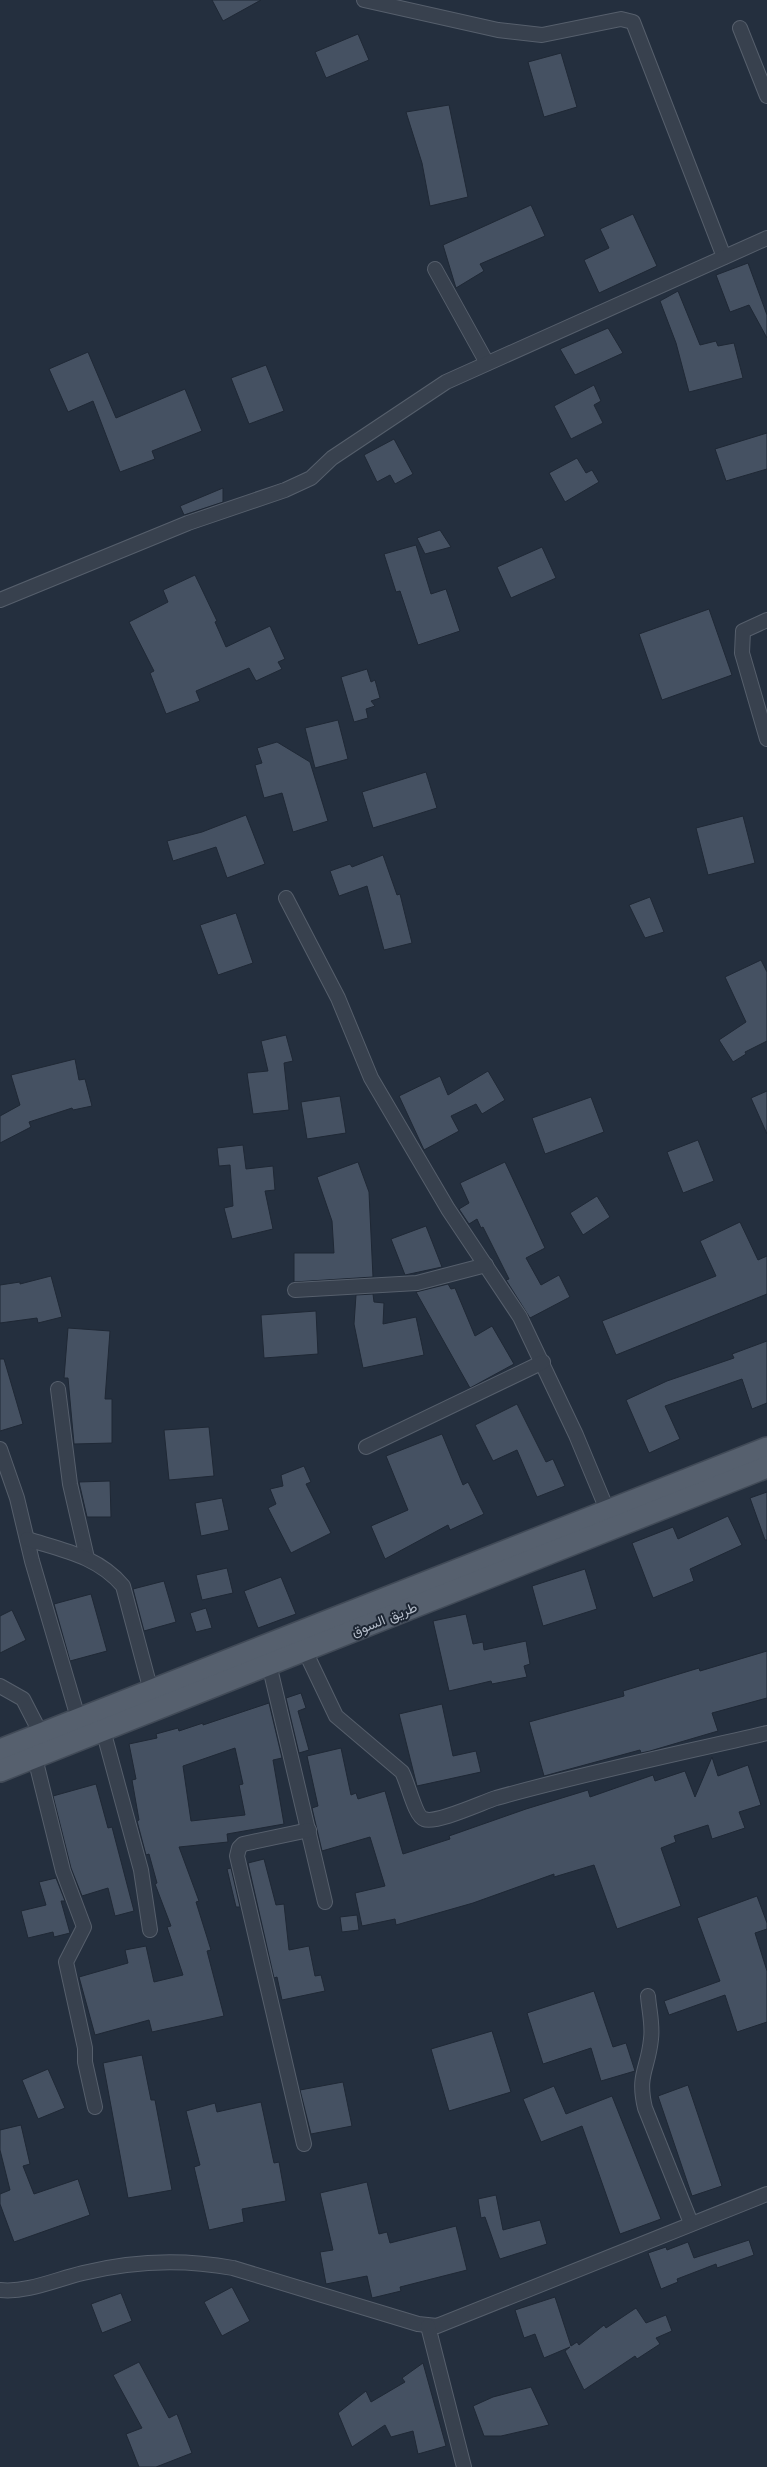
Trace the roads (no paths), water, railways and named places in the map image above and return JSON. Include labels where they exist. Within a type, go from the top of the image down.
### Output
[{"type":"main road","name":"طريق السوق","points":[[0,1750],[78,1721],[767,1448]]},
{"type":"main road","name":"طريق السوق","points":[[0,1772],[767,1467]]},
{"type":"street","points":[[364,0],[498,30],[542,35],[621,19],[633,22],[724,257]]},
{"type":"street","points":[[740,28],[767,96]]},
{"type":"street","points":[[0,600],[188,523],[285,490],[311,478],[332,458],[446,382],[767,238]]},
{"type":"street","points":[[435,269],[487,363]]},
{"type":"street","points":[[767,620],[743,631],[741,642],[742,653],[767,739]]},
{"type":"street","points":[[286,898],[338,998],[371,1078],[448,1209],[520,1317],[543,1362],[608,1512]]},
{"type":"street","points":[[295,1290],[417,1283],[486,1265]]},
{"type":"street","points":[[366,1447],[543,1362]]},
{"type":"street","points":[[58,1389],[70,1484],[87,1558]]},
{"type":"street","points":[[0,1449],[17,1498],[26,1539],[78,1721]]},
{"type":"street","points":[[26,1539],[87,1558],[112,1573],[123,1586],[152,1691]]},
{"type":"street","points":[[305,1650],[336,1716],[402,1772],[408,1782],[417,1814],[422,1819],[428,1820],[445,1817],[496,1798],[767,1733]]},
{"type":"street","points":[[269,1664],[310,1830],[325,1902]]},
{"type":"street","points":[[0,1686],[23,1699],[41,1734]]},
{"type":"street","points":[[103,1730],[139,1860],[150,1930]]},
{"type":"street","points":[[35,1758],[63,1871],[84,1927],[66,1962],[85,2048],[85,2062],[95,2107]]},
{"type":"street","points":[[304,2144],[237,1856],[239,1848],[243,1844],[310,1830]]},
{"type":"street","points":[[648,1996],[652,2036],[649,2055],[642,2073],[640,2089],[645,2108],[691,2223]]},
{"type":"street","points":[[0,2290],[17,2290],[110,2268],[178,2262],[203,2262],[233,2268],[428,2326],[437,2326],[486,2308],[691,2223],[766,2198]]},
{"type":"street","points":[[428,2326],[464,2467]]}]
